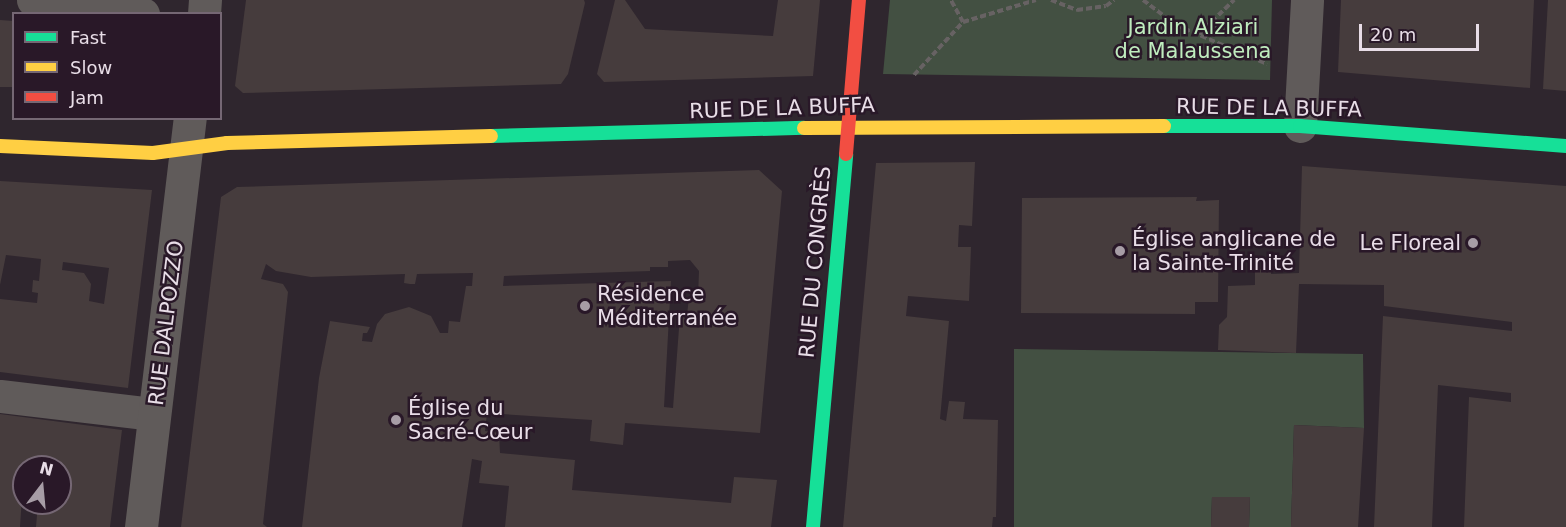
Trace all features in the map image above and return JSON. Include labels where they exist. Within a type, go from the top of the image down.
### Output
[{"type":"street","points":[[33,0],[127,12]]},
{"type":"street","name":"RUE DU CONGRÈS","points":[[813,527],[859,0]]},
{"type":"street","points":[[1300,126],[1307,0]]},
{"type":"street","name":"RUE DE LA BUFFA","points":[[0,146],[153,153],[190,133],[227,143],[847,127],[1300,126],[1566,146]]},
{"type":"street","name":"RUE DALPOZZO","points":[[141,527],[190,133]]},
{"type":"street","points":[[0,396],[154,414]]},
{"type":"path","points":[[951,0],[963,22]]},
{"type":"path","points":[[914,75],[963,22],[1036,0]]},
{"type":"path","points":[[1051,0],[1077,10],[1106,6],[1114,0]]},
{"type":"path","points":[[1143,0],[1176,25],[1270,65],[1304,72]]},
{"type":"path","points":[[1198,34],[1234,0]]},
{"type":"green space","name":"Jardin Alziari de Malaussena","points":[[890,0],[1272,0],[1270,80],[883,74]]},
{"type":"green space","points":[[1014,349],[1363,354],[1364,428],[1294,425],[1291,527],[1249,527],[1250,497],[1212,497],[1211,527],[1014,527]]},
{"type":"building","points":[[246,0],[584,0],[585,3],[568,74],[561,84],[243,93],[235,86]]},
{"type":"building","points":[[615,0],[625,0],[645,29],[773,36],[778,0],[820,0],[813,76],[604,82],[597,74]]},
{"type":"building","points":[[1341,0],[1534,0],[1530,88],[1338,72]]},
{"type":"building","points":[[1548,0],[1566,0],[1566,91],[1543,89]]},
{"type":"building","points":[[0,20],[12,21],[12,87],[0,87]]},
{"type":"building","points":[[975,162],[972,226],[959,225],[958,247],[971,247],[969,301],[908,296],[906,316],[949,321],[940,419],[946,421],[949,401],[965,402],[963,419],[998,420],[996,517],[993,517],[992,527],[843,527],[876,163]]},
{"type":"building","points":[[1302,166],[1566,186],[1566,527],[1464,527],[1469,397],[1511,402],[1511,393],[1438,385],[1432,527],[1374,527],[1383,316],[1512,331],[1512,322],[1384,306],[1384,285],[1299,284],[1296,353],[1218,350],[1219,325],[1227,317],[1228,286],[1255,285],[1255,269],[1271,270],[1271,274],[1299,273]]},
{"type":"building","points":[[759,170],[782,191],[760,433],[625,423],[623,445],[590,441],[592,420],[487,413],[485,431],[499,433],[500,453],[575,460],[572,490],[731,503],[734,477],[777,480],[771,527],[505,527],[509,486],[479,483],[482,461],[472,459],[462,527],[302,527],[319,378],[330,321],[370,327],[367,333],[363,333],[362,341],[372,342],[377,324],[385,314],[409,307],[431,316],[440,333],[448,333],[449,321],[460,322],[466,286],[472,286],[473,273],[417,274],[415,284],[410,284],[404,283],[405,274],[311,277],[276,271],[266,264],[261,279],[283,284],[288,292],[263,524],[267,527],[181,527],[221,197],[237,187]],"holes":[[[690,260],[699,271],[698,297],[689,297],[687,315],[680,315],[673,408],[664,407],[671,281],[503,286],[504,276],[650,271],[650,267],[668,267],[668,261]]]},
{"type":"building","points":[[0,181],[152,190],[128,388],[0,372],[0,299],[37,303],[38,293],[32,292],[33,280],[39,281],[41,259],[6,255],[0,285]],"holes":[[[63,262],[109,268],[104,304],[89,301],[91,284],[84,273],[62,270]]]},
{"type":"building","name":"Église anglicane de la Sainte-Trinité","points":[[1197,197],[1196,201],[1219,200],[1218,302],[1195,302],[1195,314],[1021,313],[1022,198]]},
{"type":"building","points":[[0,414],[122,430],[110,527],[36,527],[37,515],[72,515],[72,455],[12,455],[12,515],[21,515],[20,527],[0,527]]},
{"type":"building","points":[[1294,425],[1364,428],[1358,527],[1291,527]]},
{"type":"building","points":[[1212,497],[1250,497],[1249,527],[1211,527]]},
{"type":"traffic: fast","points":[[1164,126],[1300,126],[1566,146]]},
{"type":"traffic: fast","points":[[491,136],[804,128]]},
{"type":"traffic: fast","points":[[813,527],[846,154]]},
{"type":"traffic: slow","points":[[804,128],[1164,126]]},
{"type":"traffic: slow","points":[[0,146],[153,153],[227,143],[491,136]]},
{"type":"traffic: jam","points":[[846,154],[859,0]]},
{"type":"place","name":"Le Floreal","points":[[1473,243]]},
{"type":"place","name":"Église anglicane de la Sainte-Trinité","points":[[1120,251]]},
{"type":"place","name":"Résidence Méditerranée","points":[[585,306]]},
{"type":"place","name":"Église du Sacré-Cœur","points":[[396,420]]}]
